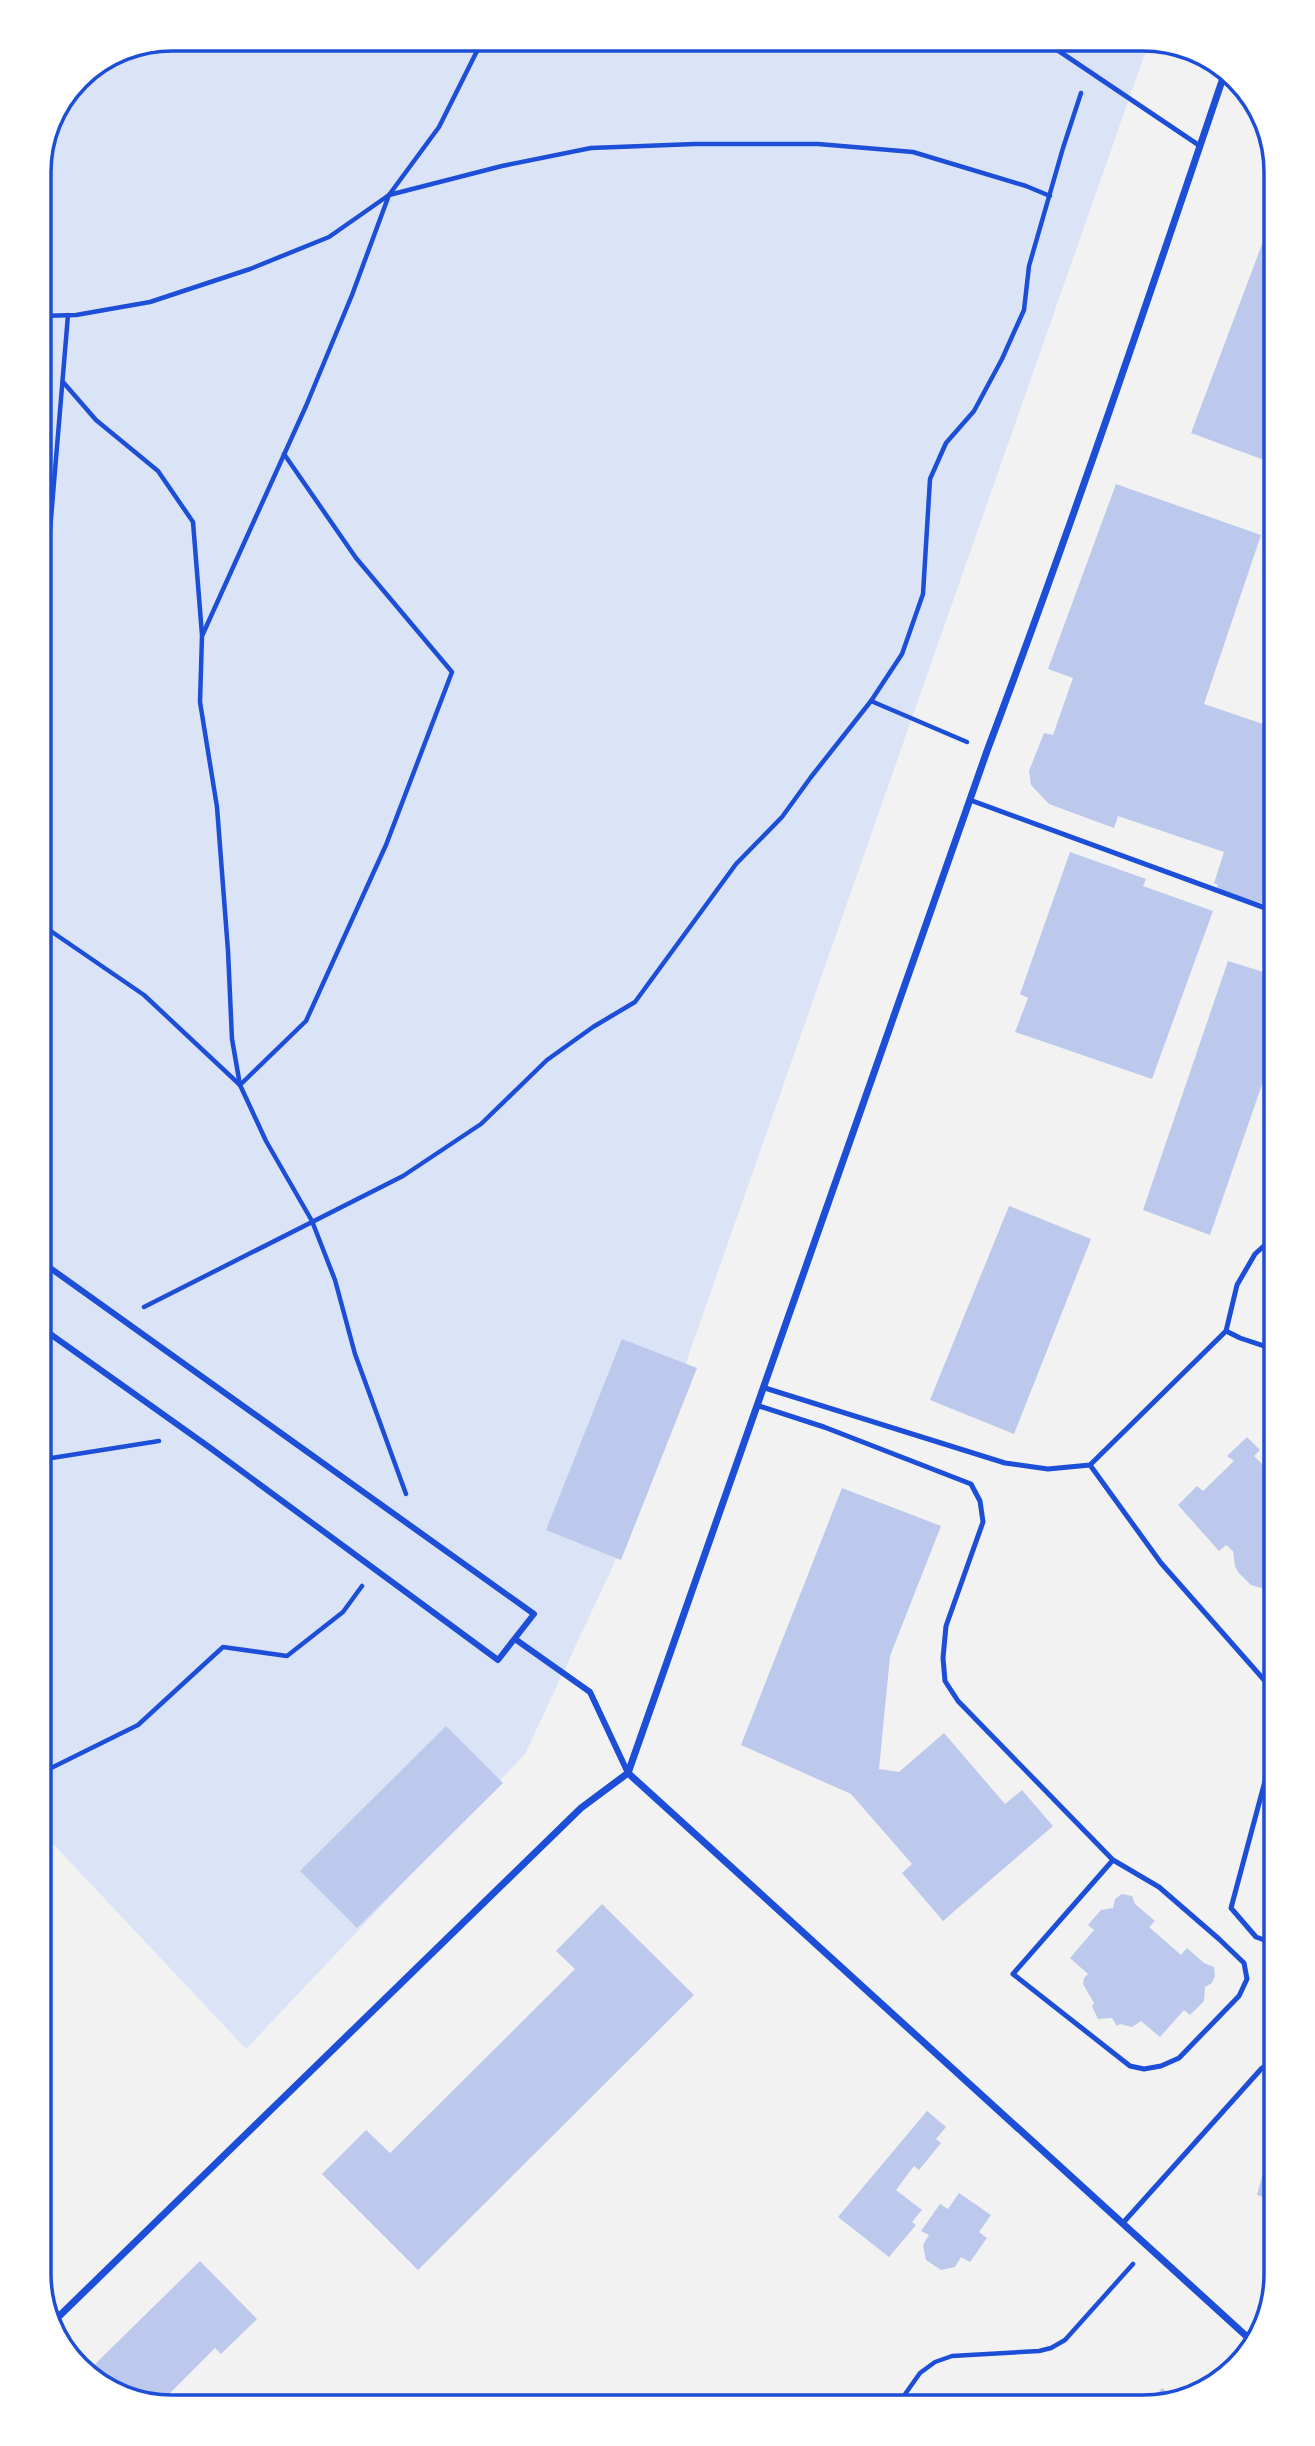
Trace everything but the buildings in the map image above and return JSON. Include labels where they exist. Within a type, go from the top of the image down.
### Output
[{"type":"street","points":[[59,2316],[581,1808],[628,1773],[987,751],[1140,327],[1222,80]]},
{"type":"street","points":[[51,1269],[534,1614],[498,1660],[51,1335]]},
{"type":"street","points":[[515,1639],[590,1692],[628,1773],[1247,2337]]},
{"type":"lane","points":[[1059,51],[1200,146]]},
{"type":"lane","points":[[970,800],[1264,908]]},
{"type":"lane","points":[[765,1388],[1004,1463],[1048,1469],[1090,1465],[1226,1331],[1237,1285],[1255,1254],[1264,1246]]},
{"type":"lane","points":[[1226,1331],[1264,1345]]},
{"type":"lane","points":[[759,1406],[824,1427],[971,1484],[980,1501],[983,1522],[946,1626],[943,1658],[945,1681],[958,1701],[1113,1860],[1159,1887],[1244,1963],[1247,1979],[1239,1996],[1179,2058],[1161,2066],[1144,2069],[1130,2066],[1013,1974],[1113,1860]]},
{"type":"lane","points":[[1090,1465],[1161,1563],[1264,1680]]},
{"type":"lane","points":[[1264,1786],[1231,1908],[1256,1937],[1264,1940]]},
{"type":"lane","points":[[1122,2224],[1264,2067]]},
{"type":"path","points":[[202,636],[352,295],[389,195],[439,127],[477,51]]},
{"type":"path","points":[[122,1319],[403,1176],[481,1124],[547,1060],[593,1027],[635,1002],[736,864],[782,817],[871,701],[902,654],[923,594],[930,479],[946,443],[974,411],[1024,310],[1029,266],[1083,89]]},
{"type":"path","points":[[51,316],[150,302],[250,269],[329,237],[389,195],[502,166],[591,148],[818,144],[914,152],[1026,186],[1050,196]]},
{"type":"path","points":[[51,515],[68,315]]},
{"type":"path","points":[[62,381],[96,420],[158,471],[193,522],[202,636],[200,702],[217,807],[232,1038],[240,1085],[267,1141],[312,1221],[335,1280],[355,1354],[422,1534]]},
{"type":"path","points":[[240,1085],[306,1021],[386,845],[452,672],[356,558],[284,453]]},
{"type":"path","points":[[871,701],[987,751]]},
{"type":"path","points":[[51,931],[144,995],[240,1085]]},
{"type":"path","points":[[51,1458],[193,1436]]},
{"type":"path","points":[[51,1768],[138,1725],[222,1647],[286,1656],[343,1612],[374,1569]]},
{"type":"path","points":[[904,2395],[920,2373],[935,2362],[952,2356],[1039,2351],[1065,2340],[1148,2248]]},
{"type":"shaded area","points":[[172,51],[1146,51],[620,1551],[525,1754],[246,2049],[51,1842],[51,164],[63,118],[76,98],[92,81],[111,67],[148,53]]}]
